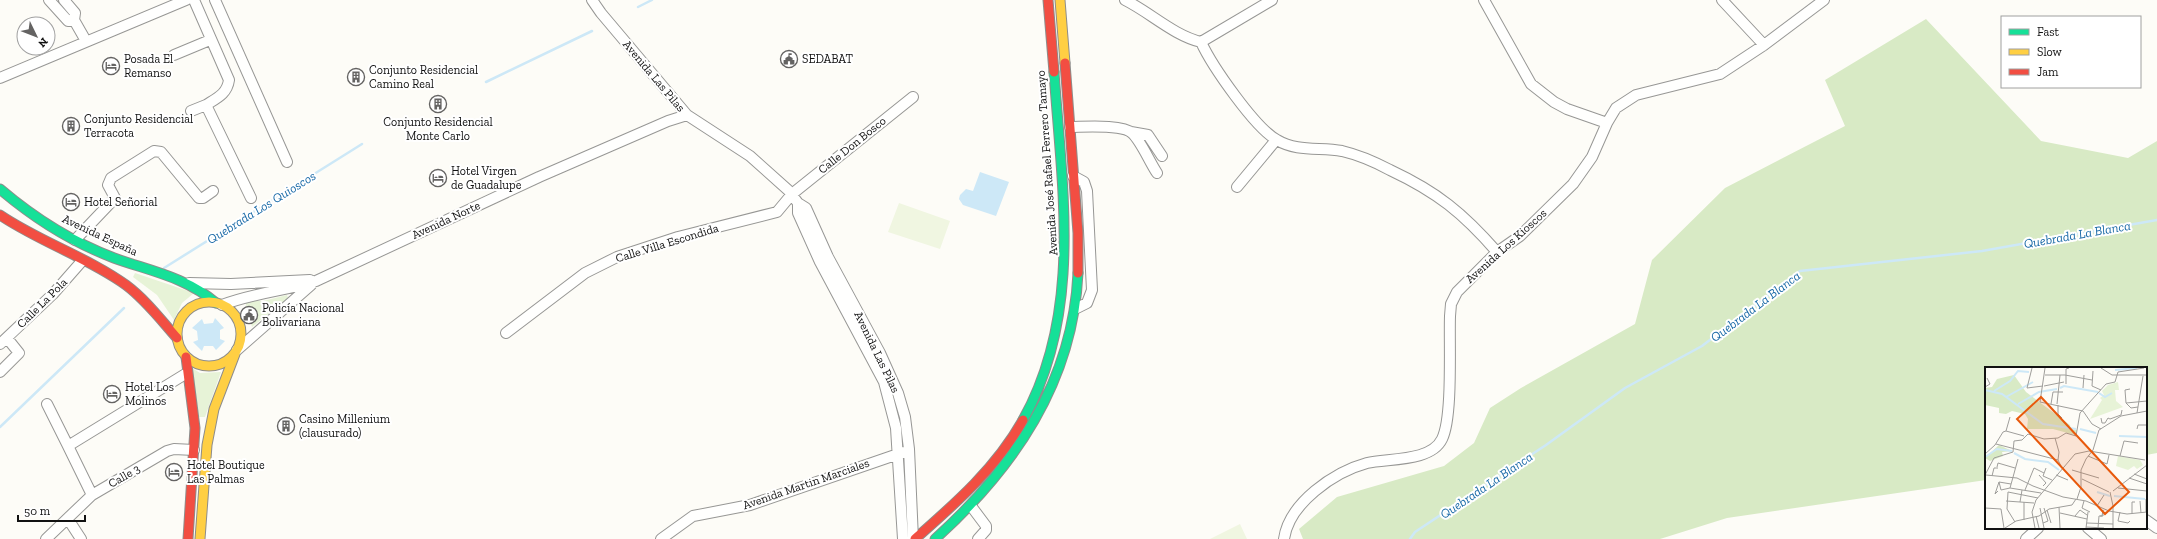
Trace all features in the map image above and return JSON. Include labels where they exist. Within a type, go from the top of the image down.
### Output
[{"type":"street","points":[[50,0],[68,20],[74,20]]},
{"type":"street","points":[[64,0],[75,13],[74,20],[86,41]]},
{"type":"street","points":[[0,79],[86,41],[186,0]]},
{"type":"street","points":[[191,111],[206,105],[222,94],[226,90],[228,80],[194,0]]},
{"type":"street","points":[[216,0],[287,162]]},
{"type":"street","name":"Avenida Las Pilas","points":[[592,0],[601,13],[688,115],[750,156],[806,208],[828,257],[888,369],[905,417],[910,451],[914,539]]},
{"type":"street","name":"Avenida José Rafael Ferrero Tamayo","points":[[914,539],[966,493],[996,461],[1013,437],[1025,416],[1051,358],[1063,298],[1065,252],[1048,0]]},
{"type":"street","name":"Avenida José Rafael Ferrero Tamayo","points":[[934,539],[971,506],[1017,451],[1040,412],[1064,356],[1075,309],[1078,240],[1060,0]]},
{"type":"street","points":[[1125,0],[1159,20],[1184,38],[1201,42],[1272,0]]},
{"type":"street","points":[[1484,0],[1531,84],[1554,102],[1567,109],[1607,123]]},
{"type":"street","points":[[1722,0],[1764,44]]},
{"type":"street","name":"Avenida Los Kioscos","points":[[1284,539],[1290,521],[1296,510],[1318,488],[1348,471],[1367,463],[1410,457],[1425,453],[1435,448],[1442,440],[1446,425],[1448,398],[1451,304],[1457,292],[1497,252],[1520,236],[1573,184],[1592,157],[1607,123],[1616,108],[1636,96],[1720,74],[1824,0]]},
{"type":"street","points":[[174,55],[210,40]]},
{"type":"street","points":[[1201,42],[1210,61],[1252,117],[1276,140],[1301,148],[1341,151],[1370,160],[1414,181],[1455,208],[1475,227],[1497,252]]},
{"type":"street","name":"Calle Don Bosco","points":[[795,199],[913,96]]},
{"type":"street","points":[[206,105],[252,198]]},
{"type":"street","name":"Avenida Norte","points":[[220,304],[238,298],[294,288],[316,281],[539,177],[668,121],[688,115]]},
{"type":"street","points":[[1070,127],[1122,128],[1131,132],[1148,135],[1162,156]]},
{"type":"street","points":[[1131,132],[1139,141],[1146,156],[1157,172]]},
{"type":"street","points":[[1238,187],[1276,140]]},
{"type":"street","points":[[75,240],[115,198],[108,185],[111,178],[154,151],[161,152],[199,198],[203,198],[213,190]]},
{"type":"street","points":[[1073,176],[1084,182],[1087,191],[1092,290],[1087,303],[1075,309]]},
{"type":"street","name":"Avenida España","points":[[0,189],[48,224],[75,240],[114,258],[189,283],[206,292],[220,304]]},
{"type":"street","name":"Avenida Las Pilas","points":[[795,199],[798,213],[820,262],[884,382],[896,428],[903,539]]},
{"type":"street","name":"Calle Villa Escondida","points":[[506,332],[585,273],[617,257],[678,237],[777,212],[795,199]]},
{"type":"street","points":[[0,215],[32,236],[102,272],[143,300],[177,338]]},
{"type":"street","name":"Calle La Pola","points":[[3,341],[53,294],[82,261]]},
{"type":"street","points":[[189,283],[231,284],[294,279],[316,281]]},
{"type":"street","name":"Avenida Norte","points":[[236,352],[316,281]]},
{"type":"street","points":[[200,539],[207,445],[214,409],[241,340],[241,329],[238,319],[231,310],[220,304],[206,302],[196,304],[187,310],[181,318],[177,328],[177,338],[180,348],[186,357],[202,366],[211,367],[228,360],[236,352]]},
{"type":"street","points":[[0,372],[22,349],[3,341]]},
{"type":"street","points":[[186,357],[195,428],[188,539]]},
{"type":"street","points":[[68,446],[187,373]]},
{"type":"street","points":[[47,404],[92,496]]},
{"type":"street","name":"Calle 3","points":[[46,539],[92,496],[167,452],[174,450],[194,450]]},
{"type":"street","name":"Avenida Martin Marciales","points":[[661,539],[693,516],[750,505],[898,453],[910,451]]},
{"type":"street","points":[[971,506],[986,526],[986,530],[978,539]]},
{"type":"street","points":[[68,519],[81,539]]},
{"type":"street","points":[[2147,521],[2157,528]]},
{"type":"street","points":[[2026,539],[2037,529]]},
{"type":"street","points":[[2089,529],[2101,539]]},
{"type":"green space","points":[[1926,19],[2041,141],[2128,158],[2157,141],[2157,453],[2147,455],[2147,367],[1985,367],[1985,480],[1727,518],[1660,539],[1303,539],[1299,529],[1337,497],[1444,466],[1474,443],[1490,408],[1521,388],[1635,324],[1652,260],[1725,188],[1845,126],[1825,80]]},
{"type":"green space","points":[[899,203],[950,221],[940,249],[888,232]]},
{"type":"green space","points":[[135,273],[194,293],[182,303],[174,320],[157,295],[133,277]]},
{"type":"green space","points":[[287,295],[288,298],[252,327],[245,301],[263,301]]},
{"type":"green space","points":[[192,368],[200,373],[221,372],[205,417],[199,417]]},
{"type":"green space","points":[[1240,524],[1247,539],[1210,539]]},
{"type":"water","points":[[980,172],[1009,182],[996,216],[963,205],[959,199],[960,195],[966,189],[973,191]]},
{"type":"water","points":[[215,318],[224,328],[220,330],[220,339],[225,341],[216,350],[213,346],[204,346],[202,351],[193,342],[198,340],[197,331],[192,328],[202,319],[204,324],[213,323]]},
{"type":"waterway","name":"Quebrada Los Quioscos","points":[[638,7],[652,0]]},
{"type":"waterway","name":"Quebrada Los Quioscos","points":[[486,82],[592,31]]},
{"type":"waterway","name":"Quebrada Los Quioscos","points":[[164,268],[362,144]]},
{"type":"waterway","name":"Quebrada La Blanca","points":[[1410,539],[1415,532],[1546,445],[1625,388],[1702,346],[1800,271],[1982,251],[2157,220]]},
{"type":"waterway","name":"Quebrada Los Quioscos","points":[[0,427],[124,308]]},
{"type":"traffic: fast","points":[[1023,420],[1042,379],[1054,337],[1061,294],[1064,250],[1064,205],[1054,72]]},
{"type":"traffic: fast","points":[[0,189],[26,210],[83,245],[114,258],[180,281],[204,294],[216,303]]},
{"type":"traffic: fast","points":[[935,539],[964,512],[990,483],[1014,452],[1034,420],[1051,386],[1065,351],[1074,313],[1078,273]]},
{"type":"traffic: slow","points":[[1060,0],[1065,63]]},
{"type":"traffic: slow","points":[[203,302],[215,302],[232,311],[239,322],[241,334],[239,346],[232,357],[215,366],[203,366],[191,361],[182,352],[177,340],[177,328],[182,316],[191,307],[203,302]]},
{"type":"traffic: slow","points":[[200,539],[207,445],[214,409],[235,354]]},
{"type":"traffic: jam","points":[[1048,0],[1054,72]]},
{"type":"traffic: jam","points":[[1065,63],[1078,233],[1078,273]]},
{"type":"traffic: jam","points":[[0,215],[15,225],[95,266],[126,285],[147,304],[177,338]]},
{"type":"traffic: jam","points":[[186,357],[195,428],[188,539]]},
{"type":"traffic: jam","points":[[915,539],[960,498],[988,469],[1023,420]]},
{"type":"place","name":"SEDABAT","points":[[789,59]]},
{"type":"place","name":"Posada El Remanso","points":[[111,66]]},
{"type":"place","name":"Conjunto Residencial Camino Real","points":[[356,77]]},
{"type":"place","name":"Conjunto Residencial Monte Carlo","points":[[438,104]]},
{"type":"place","name":"Conjunto Residencial Terracota","points":[[71,126]]},
{"type":"place","name":"Hotel Virgen de Guadalupe","points":[[438,178]]},
{"type":"place","name":"Hotel Señorial","points":[[71,202]]},
{"type":"place","name":"Policía Nacional Bolivariana","points":[[249,315]]},
{"type":"place","name":"Hotel Los Molinos","points":[[112,394]]},
{"type":"place","name":"Casino Millenium (clausurado)","points":[[286,426]]},
{"type":"place","name":"Hotel Boutique Las Palmas","points":[[174,472]]}]
